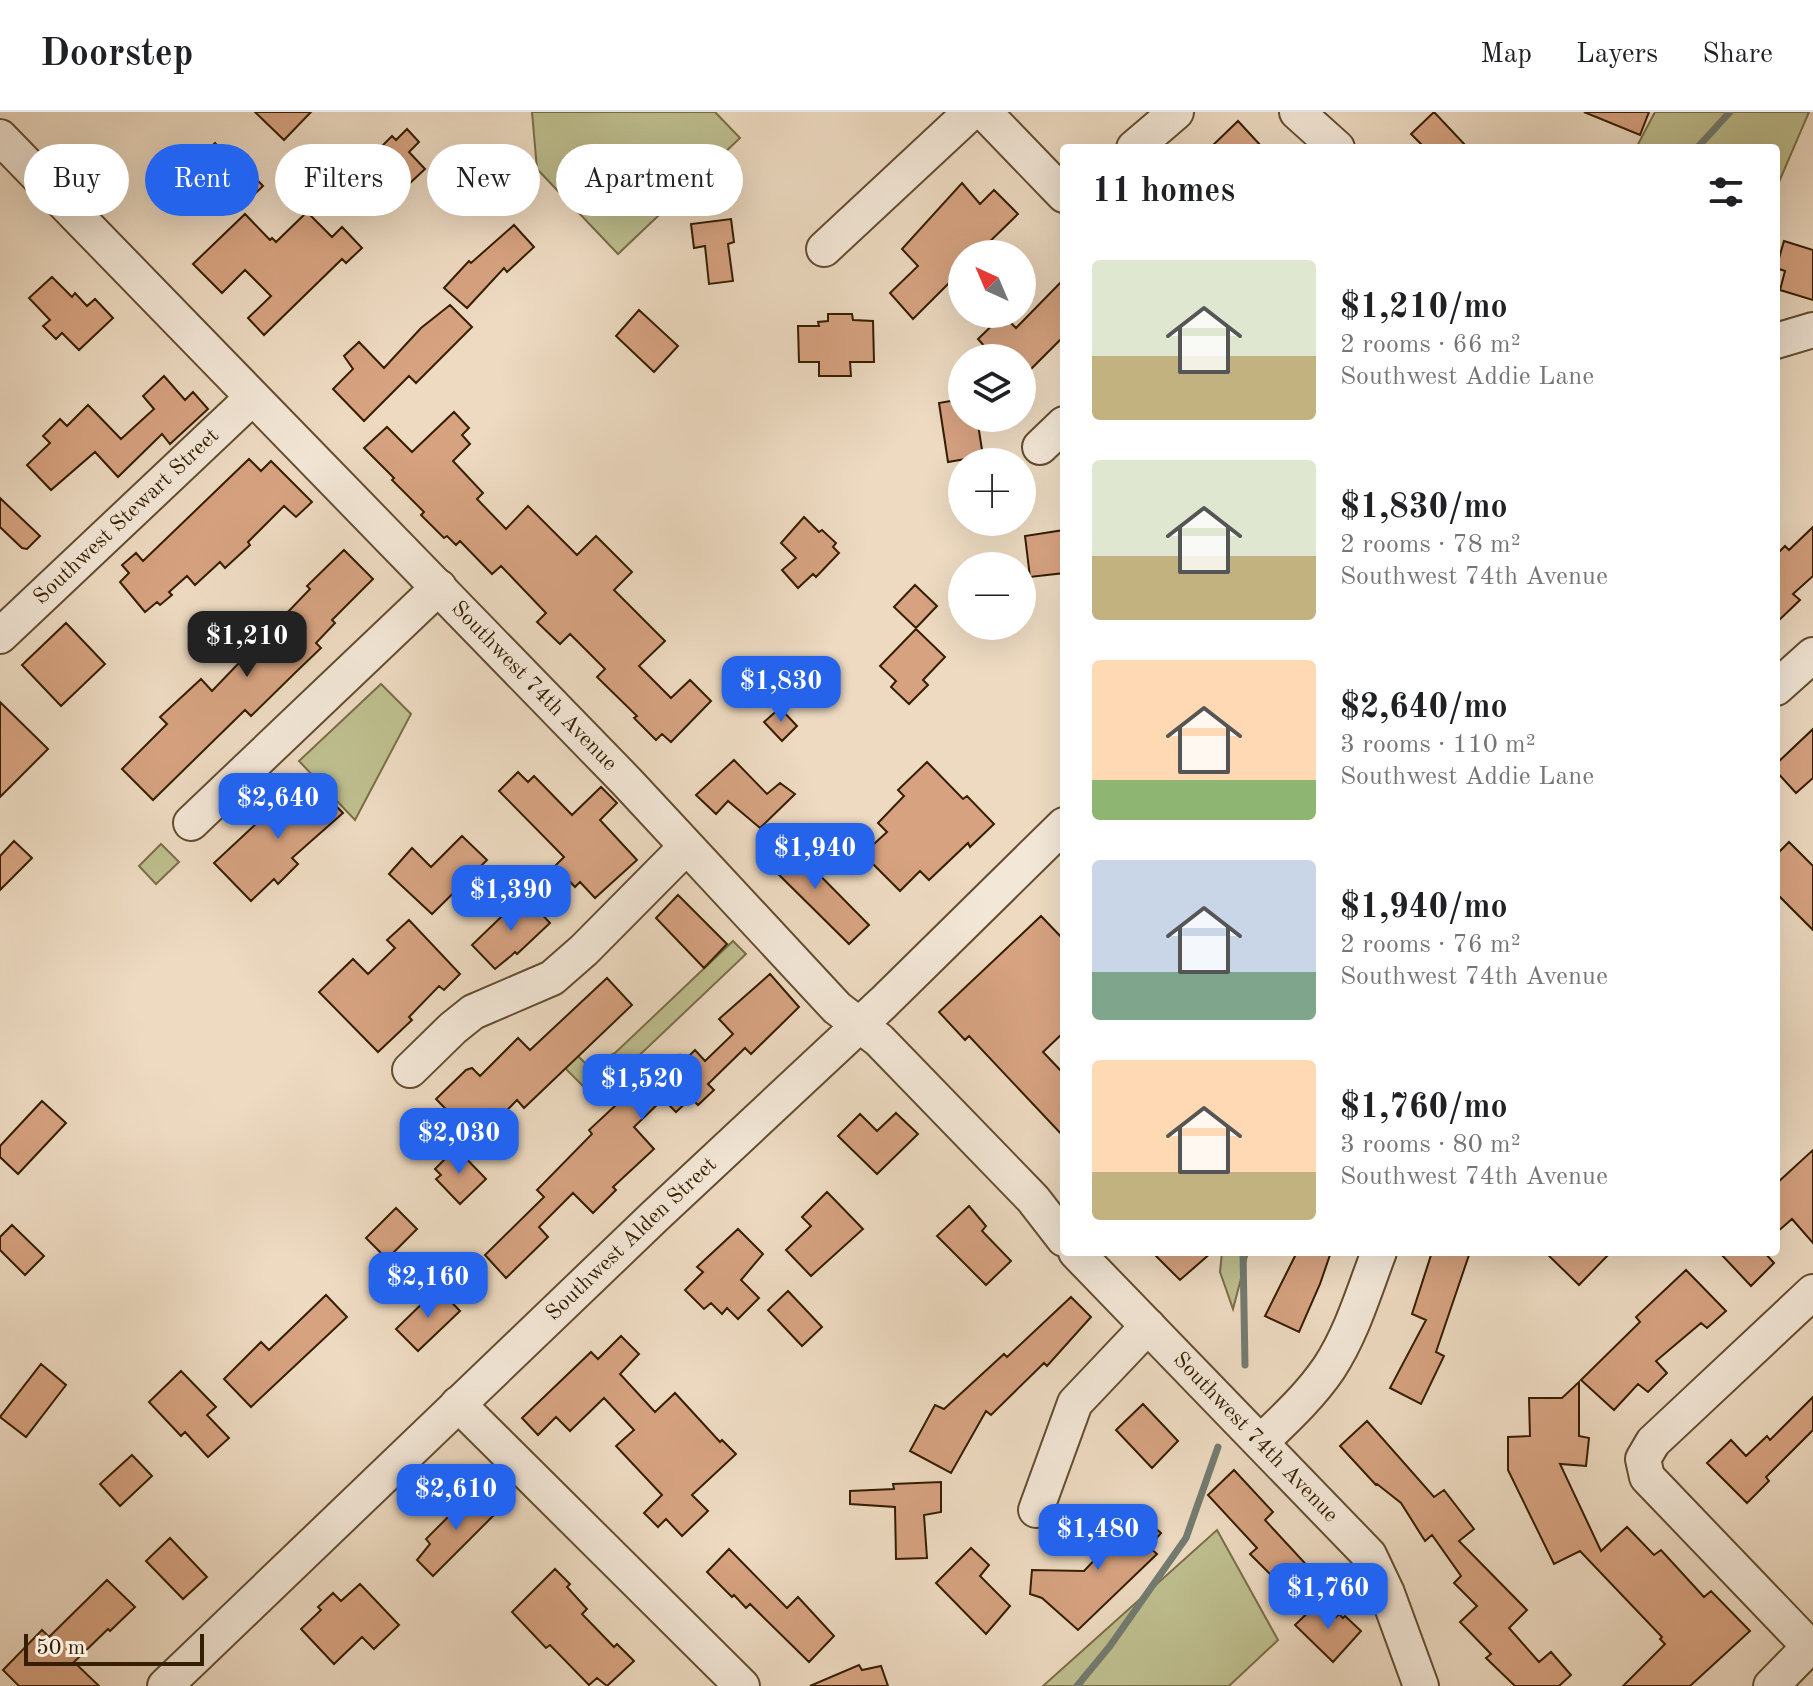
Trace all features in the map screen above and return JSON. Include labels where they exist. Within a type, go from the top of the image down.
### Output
[{"type":"street","points":[[824,249],[971,112]]},
{"type":"street","points":[[984,112],[1060,191]]},
{"type":"street","points":[[1139,144],[1176,112]]},
{"type":"street","points":[[1297,112],[1333,144]]},
{"type":"street","name":"Southwest 74th Avenue","points":[[0,137],[627,782],[837,1008],[879,1040],[1033,1199],[1060,1234]]},
{"type":"street","points":[[1780,340],[1813,330]]},
{"type":"street","name":"Southwest Stewart Street","points":[[0,636],[252,398]]},
{"type":"street","points":[[191,823],[439,587]]},
{"type":"street","points":[[1780,684],[1813,655]]},
{"type":"street","name":"Southwest Alden Street","points":[[165,1686],[883,1003],[1060,829]]},
{"type":"street","points":[[410,1070],[473,1012],[552,978],[686,847]]},
{"type":"street","name":"Southwest 74th Avenue","points":[[1080,1256],[1369,1555],[1387,1593],[1416,1684]]},
{"type":"street","points":[[1261,1442],[1300,1404],[1329,1367],[1348,1333],[1377,1256]]},
{"type":"street","points":[[1771,1686],[1811,1644],[1647,1477],[1643,1459],[1653,1442],[1813,1292]]},
{"type":"street","points":[[1036,1510],[1075,1403],[1148,1326]]},
{"type":"street","points":[[458,1404],[742,1686]]},
{"type":"green space","points":[[532,112],[715,112],[740,138],[734,144],[556,144],[556,189],[540,172],[540,144],[535,144]]},
{"type":"green space","points":[[1655,112],[1809,112],[1780,180],[1780,144],[1638,144]]},
{"type":"green space","points":[[582,216],[658,216],[618,254]]},
{"type":"green space","points":[[381,684],[411,714],[355,820],[299,761]]},
{"type":"green space","points":[[161,844],[179,862],[156,884],[139,866]]},
{"type":"green space","points":[[733,941],[746,954],[627,1067],[584,1087],[558,1061],[571,1049],[589,1067],[615,1053]]},
{"type":"green space","points":[[1222,1256],[1247,1256],[1233,1309],[1220,1272]]},
{"type":"green space","points":[[1217,1530],[1278,1640],[1229,1686],[1043,1686]]},
{"type":"building","points":[[255,112],[311,112],[284,140]]},
{"type":"building","points":[[1434,112],[1464,144],[1421,144],[1411,134]]},
{"type":"building","points":[[1584,112],[1649,112],[1640,135]]},
{"type":"building","points":[[1238,121],[1259,144],[1214,144]]},
{"type":"building","points":[[407,129],[419,142],[411,150],[411,144],[384,144],[392,136],[396,140]]},
{"type":"building","points":[[411,154],[425,169],[411,182]]},
{"type":"building","points":[[962,183],[980,204],[994,190],[1018,214],[991,240],[948,240],[948,284],[913,319],[890,293],[918,266],[902,249]]},
{"type":"building","points":[[243,216],[247,216],[270,240],[272,238],[276,242],[303,216],[311,216],[332,237],[342,227],[362,248],[346,263],[342,259],[264,335],[248,318],[271,296],[245,270],[222,293],[193,264]]},
{"type":"building","points":[[731,219],[734,242],[728,244],[733,281],[709,284],[705,246],[694,248],[691,224]]},
{"type":"building","points":[[514,225],[534,247],[507,272],[504,268],[467,308],[444,288],[469,261],[471,263]]},
{"type":"building","points":[[1784,241],[1813,250],[1813,300],[1780,290],[1785,271],[1780,269]]},
{"type":"building","points":[[52,277],[72,297],[75,293],[87,306],[95,299],[113,318],[79,350],[62,333],[56,339],[43,326],[50,320],[29,298]]},
{"type":"building","points":[[1060,283],[1060,340],[1036,364],[1036,344],[982,344],[978,339],[989,328],[1036,328],[1036,308]]},
{"type":"building","points":[[450,305],[472,327],[416,383],[409,376],[364,421],[333,389],[353,369],[344,356],[359,342],[384,368],[421,328]]},
{"type":"building","points":[[639,310],[678,346],[654,372],[616,336]]},
{"type":"building","points":[[828,314],[852,314],[853,320],[873,321],[874,362],[850,362],[851,376],[819,376],[819,362],[799,362],[798,326],[819,326],[818,322],[828,321]]},
{"type":"building","points":[[164,376],[185,400],[193,392],[208,409],[170,444],[162,434],[118,477],[95,452],[51,490],[27,465],[50,443],[43,436],[60,419],[67,426],[88,405],[121,439],[154,409],[143,396]]},
{"type":"building","points":[[948,401],[948,432],[979,432],[982,448],[948,448],[948,462],[939,403]]},
{"type":"building","points":[[454,412],[469,428],[462,435],[470,444],[453,461],[483,493],[477,499],[506,529],[528,506],[577,555],[596,536],[632,572],[614,590],[665,641],[639,666],[671,698],[690,680],[711,701],[671,742],[662,734],[656,740],[634,718],[637,716],[597,677],[605,669],[570,634],[560,644],[537,622],[546,613],[501,566],[492,574],[460,541],[456,545],[447,536],[444,538],[421,515],[424,512],[392,480],[394,478],[364,448],[387,427],[412,452]]},
{"type":"building","points":[[249,459],[261,471],[271,461],[312,502],[296,517],[284,506],[225,568],[220,562],[195,585],[187,576],[169,592],[172,595],[145,612],[120,582],[129,573],[122,565],[136,553],[143,561]]},
{"type":"building","points":[[0,498],[40,536],[27,549],[0,527]]},
{"type":"building","points":[[804,517],[836,543],[833,547],[839,553],[816,577],[813,574],[798,588],[782,570],[796,558],[781,543]]},
{"type":"building","points":[[1813,527],[1813,576],[1793,594],[1800,600],[1780,619],[1780,551],[1785,546],[1789,550]]},
{"type":"building","points":[[1060,531],[1060,573],[1036,576],[1036,552],[1027,552],[1025,536]]},
{"type":"building","points":[[344,550],[373,579],[332,620],[335,623],[316,643],[321,648],[251,716],[245,710],[153,800],[122,769],[167,724],[160,717],[201,679],[212,691],[310,589],[307,586]]},
{"type":"building","points":[[915,585],[937,606],[916,628],[894,607]]},
{"type":"building","points":[[66,623],[105,664],[61,706],[22,665]]},
{"type":"building","points":[[916,629],[945,657],[923,680],[928,685],[909,704],[891,687],[896,681],[880,666]]},
{"type":"building","points":[[0,702],[48,749],[0,797]]},
{"type":"building","points":[[780,708],[797,726],[782,741],[764,722]]},
{"type":"building","points":[[1813,729],[1813,778],[1796,793],[1780,775],[1780,760]]},
{"type":"building","points":[[734,760],[767,794],[780,783],[795,794],[760,828],[728,801],[716,814],[696,795]]},
{"type":"building","points":[[927,762],[963,799],[967,796],[994,824],[970,847],[968,843],[929,880],[920,871],[900,891],[863,854],[887,832],[878,823],[904,796],[898,790]]},
{"type":"building","points":[[518,772],[528,782],[534,776],[572,815],[601,787],[617,803],[600,820],[637,860],[595,898],[580,882],[575,887],[555,866],[564,857],[499,791]]},
{"type":"building","points":[[310,780],[343,813],[292,858],[298,864],[278,884],[274,879],[251,901],[214,863],[272,809],[274,811],[282,806]]},
{"type":"building","points":[[462,836],[487,860],[432,914],[389,874],[412,848],[431,867]]},
{"type":"building","points":[[783,838],[869,925],[849,944],[762,858]]},
{"type":"building","points":[[14,841],[32,858],[0,890],[0,856]]},
{"type":"building","points":[[1789,842],[1813,866],[1813,930],[1780,897],[1780,851]]},
{"type":"building","points":[[524,895],[550,923],[517,954],[515,952],[495,969],[472,945]]},
{"type":"building","points":[[678,895],[727,944],[704,968],[656,918]]},
{"type":"building","points":[[1041,916],[1060,936],[1060,1036],[1043,1052],[1060,1070],[1060,1133],[969,1036],[965,1040],[939,1012]]},
{"type":"building","points":[[409,920],[460,974],[444,990],[439,986],[409,1017],[412,1020],[378,1052],[319,992],[353,959],[368,974],[395,948],[387,940]]},
{"type":"building","points":[[770,974],[799,1007],[751,1054],[745,1048],[708,1084],[714,1090],[698,1105],[691,1098],[676,1112],[663,1099],[634,1127],[654,1149],[613,1187],[616,1190],[593,1213],[573,1193],[539,1227],[548,1237],[506,1278],[485,1255],[544,1197],[537,1190],[592,1134],[589,1130],[631,1091],[636,1097],[680,1055],[685,1060],[695,1050],[705,1061],[733,1034],[719,1019]]},
{"type":"building","points":[[607,978],[632,1005],[524,1108],[517,1100],[477,1141],[436,1099],[466,1070],[472,1068],[480,1076],[518,1038],[530,1050]]},
{"type":"building","points":[[42,1101],[66,1123],[18,1174],[0,1157],[0,1146]]},
{"type":"building","points":[[896,1113],[918,1134],[877,1174],[838,1136],[860,1114],[877,1131]]},
{"type":"building","points":[[456,1148],[486,1179],[460,1204],[436,1179],[441,1175],[435,1169]]},
{"type":"building","points":[[1813,1150],[1813,1243],[1792,1219],[1780,1230],[1780,1180]]},
{"type":"building","points":[[827,1192],[863,1229],[811,1276],[786,1250],[811,1226],[802,1217]]},
{"type":"building","points":[[969,1206],[986,1226],[982,1231],[1011,1261],[986,1285],[937,1236]]},
{"type":"building","points":[[396,1208],[417,1229],[387,1259],[366,1238]]},
{"type":"building","points":[[12,1225],[44,1256],[25,1275],[0,1250],[0,1237]]},
{"type":"building","points":[[738,1229],[763,1254],[741,1280],[759,1298],[738,1319],[727,1308],[722,1314],[711,1303],[704,1309],[685,1290],[703,1272],[697,1267]]},
{"type":"building","points":[[1156,1256],[1207,1256],[1180,1280]]},
{"type":"building","points":[[1295,1256],[1330,1256],[1299,1332],[1265,1316]]},
{"type":"building","points":[[1431,1256],[1469,1256],[1436,1352],[1444,1356],[1421,1404],[1390,1388],[1426,1320],[1412,1314]]},
{"type":"building","points":[[1549,1256],[1607,1256],[1579,1285]]},
{"type":"building","points":[[1723,1256],[1768,1256],[1774,1263],[1751,1286]]},
{"type":"building","points":[[1686,1270],[1726,1311],[1707,1328],[1701,1323],[1656,1361],[1667,1373],[1648,1392],[1638,1384],[1614,1410],[1581,1380],[1640,1322],[1636,1317]]},
{"type":"building","points":[[438,1288],[460,1311],[418,1351],[396,1329]]},
{"type":"building","points":[[788,1291],[822,1327],[802,1346],[768,1310]]},
{"type":"building","points":[[326,1295],[347,1317],[251,1407],[224,1379],[261,1342],[269,1350]]},
{"type":"building","points":[[1071,1297],[1091,1317],[1047,1366],[1044,1363],[991,1415],[986,1411],[951,1473],[910,1451],[935,1405],[944,1409],[1004,1354],[1007,1357]]},
{"type":"building","points":[[621,1336],[639,1354],[620,1374],[655,1412],[675,1393],[720,1442],[722,1440],[736,1454],[692,1495],[708,1511],[682,1536],[666,1519],[658,1527],[644,1513],[662,1495],[616,1446],[634,1430],[604,1398],[570,1431],[556,1417],[538,1435],[522,1418],[591,1352],[598,1359]]},
{"type":"building","points":[[41,1364],[66,1385],[26,1437],[0,1417]]},
{"type":"building","points":[[181,1371],[216,1407],[207,1415],[229,1438],[208,1457],[185,1432],[181,1436],[149,1402]]},
{"type":"building","points":[[1579,1382],[1579,1436],[1589,1438],[1586,1466],[1560,1464],[1601,1551],[1627,1527],[1654,1555],[1661,1550],[1704,1597],[1711,1591],[1750,1631],[1690,1686],[1623,1686],[1665,1644],[1660,1639],[1662,1637],[1580,1551],[1554,1564],[1508,1470],[1508,1437],[1530,1436],[1529,1398],[1562,1398]]},
{"type":"building","points":[[1813,1397],[1813,1430],[1766,1477],[1769,1481],[1747,1503],[1707,1463],[1731,1440],[1746,1456],[1767,1436],[1770,1440]]},
{"type":"building","points":[[1143,1404],[1178,1441],[1152,1468],[1116,1430]]},
{"type":"building","points":[[1367,1421],[1434,1497],[1444,1490],[1474,1529],[1459,1541],[1527,1610],[1509,1628],[1539,1662],[1551,1652],[1571,1675],[1559,1686],[1515,1686],[1486,1658],[1491,1654],[1460,1622],[1477,1606],[1454,1583],[1461,1576],[1432,1535],[1425,1541],[1401,1503],[1376,1485],[1340,1446]]},
{"type":"building","points":[[132,1455],[152,1476],[120,1506],[100,1484]]},
{"type":"building","points":[[1234,1470],[1273,1512],[1265,1520],[1314,1573],[1292,1596],[1250,1554],[1257,1548],[1208,1495]]},
{"type":"building","points":[[941,1482],[941,1512],[924,1515],[927,1558],[896,1559],[895,1507],[850,1504],[850,1491],[894,1489],[893,1484]]},
{"type":"building","points":[[475,1490],[497,1512],[433,1576],[417,1560],[430,1544],[426,1539]]},
{"type":"building","points":[[1137,1512],[1161,1533],[1149,1547],[1157,1554],[1078,1630],[1042,1598],[1030,1594],[1032,1570],[1084,1571],[1103,1551],[1091,1539],[1107,1522],[1119,1532]]},
{"type":"building","points":[[170,1538],[207,1577],[183,1599],[146,1561]]},
{"type":"building","points":[[971,1548],[989,1565],[980,1576],[1010,1606],[986,1634],[936,1583]]},
{"type":"building","points":[[729,1549],[787,1608],[798,1597],[834,1636],[809,1662],[750,1604],[746,1608],[707,1572]]},
{"type":"building","points":[[555,1569],[587,1609],[582,1614],[614,1647],[617,1644],[634,1661],[607,1686],[597,1678],[589,1685],[550,1645],[546,1648],[512,1612]]},
{"type":"building","points":[[107,1580],[135,1607],[74,1662],[99,1686],[19,1686],[3,1670],[42,1630],[49,1637]]},
{"type":"building","points":[[360,1584],[399,1625],[374,1649],[362,1637],[334,1664],[301,1629],[333,1593],[341,1601]]},
{"type":"building","points":[[1320,1601],[1336,1617],[1339,1614],[1343,1618],[1345,1616],[1361,1631],[1333,1662],[1295,1625]]},
{"type":"building","points":[[859,1665],[862,1670],[881,1666],[888,1686],[810,1686]]},
{"type":"waterway","points":[[1701,144],[1730,112]]},
{"type":"waterway","points":[[1243,1256],[1245,1365]]},
{"type":"waterway","points":[[1077,1686],[1110,1646],[1186,1538],[1218,1447]]}]
